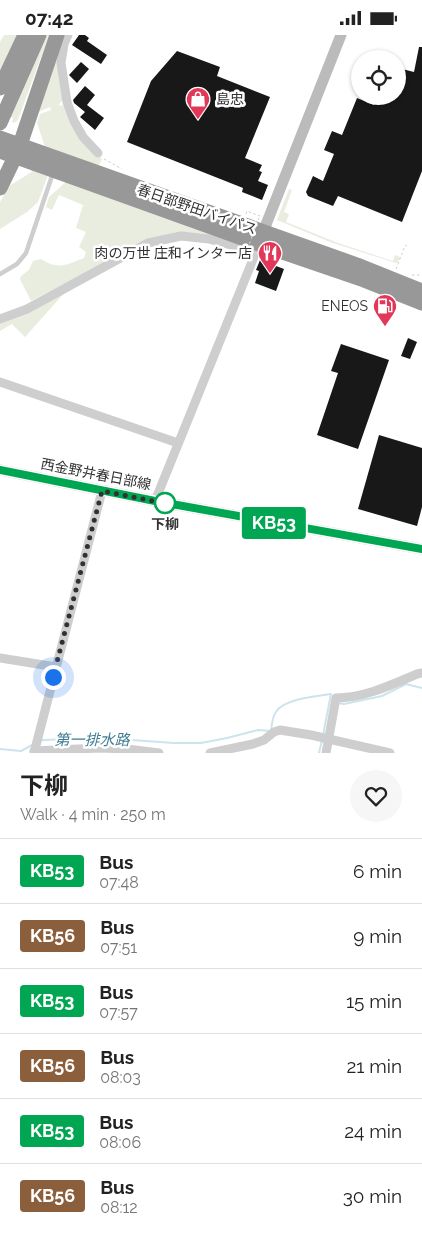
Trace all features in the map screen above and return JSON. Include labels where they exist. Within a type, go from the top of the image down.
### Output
[{"type":"highway","points":[[0,88],[25,35]]},
{"type":"highway","points":[[1,121],[39,35]]},
{"type":"highway","points":[[0,188],[18,151],[58,35]]},
{"type":"highway","name":"春日部野田バイパス","points":[[0,138],[18,151],[54,170],[260,237],[357,265],[422,291]]},
{"type":"highway","name":"春日部野田バイパス","points":[[0,151],[18,151],[260,237],[422,303]]},
{"type":"main road","points":[[260,237],[341,35]]},
{"type":"main road","name":"西金野井春日部線","points":[[0,470],[155,501],[422,549]]},
{"type":"street","points":[[68,35],[64,44],[61,63],[67,102],[74,121],[83,137],[98,153]]},
{"type":"street","points":[[0,319],[27,309],[148,243],[181,236],[209,239],[260,237],[155,501]]},
{"type":"street","points":[[0,382],[178,443]]},
{"type":"street","points":[[102,491],[34,752],[100,748],[159,753]]},
{"type":"street","points":[[0,658],[56,667]]},
{"type":"street","points":[[326,753],[336,699],[348,698],[380,689],[422,673]]},
{"type":"street","points":[[210,753],[253,745],[280,730],[390,753]]},
{"type":"lane","points":[[0,274],[17,264],[26,253],[54,170]]},
{"type":"path","points":[[246,253],[260,237],[246,214],[247,211],[261,216]]},
{"type":"path","points":[[396,270],[407,245]]},
{"type":"shaded area","points":[[4,35],[19,35],[0,75],[0,42]]},
{"type":"shaded area","points":[[47,35],[49,35],[18,120],[14,123],[12,122],[13,118],[10,116]]},
{"type":"shaded area","points":[[63,35],[64,99],[59,104],[60,106],[67,107],[83,141],[102,159],[98,167],[45,147],[37,123],[40,114],[51,110],[50,107],[38,112]]},
{"type":"shaded area","points":[[32,170],[48,175],[38,202],[27,212],[0,229],[0,202],[9,186],[31,173]]},
{"type":"shaded area","points":[[66,182],[245,245],[185,238],[129,250],[31,301],[20,279],[29,270],[33,261],[41,259],[52,264],[62,265],[84,258],[86,252],[79,247],[86,232],[76,228],[83,205],[59,195],[52,210],[46,207],[49,197]]},
{"type":"shaded area","points":[[289,189],[292,190],[284,212],[289,214],[286,222],[338,243],[393,261],[395,255],[400,257],[398,262],[396,263],[330,242],[277,220]]},
{"type":"shaded area","points":[[67,290],[25,337],[12,324],[0,331],[0,321]]},
{"type":"building","points":[[79,35],[85,35],[89,38],[87,41],[107,55],[101,64],[72,45]]},
{"type":"building","points":[[419,47],[422,47],[422,171],[402,222],[338,196],[333,206],[308,196],[306,192],[313,176],[323,181],[334,154],[324,150],[332,131],[342,135],[354,105],[406,105],[406,70],[414,72]]},
{"type":"building","name":"島忠","points":[[177,51],[220,67],[217,76],[270,97],[245,158],[262,165],[259,171],[262,172],[258,181],[268,185],[262,200],[242,192],[243,188],[127,142],[151,81]]},
{"type":"building","points":[[81,62],[89,69],[77,83],[69,75]]},
{"type":"building","points":[[85,86],[95,95],[87,105],[104,118],[95,130],[80,117],[85,112],[73,100]]},
{"type":"building","points":[[260,260],[284,269],[276,291],[255,283],[259,271],[256,270]]},
{"type":"building","points":[[408,338],[417,342],[410,359],[401,356]]},
{"type":"building","points":[[341,344],[389,360],[358,449],[317,435],[338,373],[331,371]]},
{"type":"building","points":[[379,435],[422,448],[422,507],[417,526],[358,509]]},
{"type":"waterway","name":"第一排水路","points":[[338,703],[344,704],[382,696],[406,684],[422,688]]},
{"type":"waterway","name":"第一排水路","points":[[40,741],[103,738],[201,743],[258,730],[271,731],[275,714],[286,704],[301,699],[331,694],[323,735]]},
{"type":"waterway","points":[[319,753],[322,740]]},
{"type":"waterway","name":"第一排水路","points":[[0,749],[21,751],[34,744]]},
{"type":"bus line","name":"KB53","points":[[0,470],[155,501],[422,549]]},
{"type":"place","name":"島忠","points":[[198,120]]},
{"type":"place","name":"肉の万世 庄和インター店","points":[[270,274]]},
{"type":"place","name":"ENEOS","points":[[385,327]]},
{"type":"place","name":"下柳","points":[[165,503]]},
{"type":"route","points":[[53,677],[102,491],[174,505],[165,503]]}]
